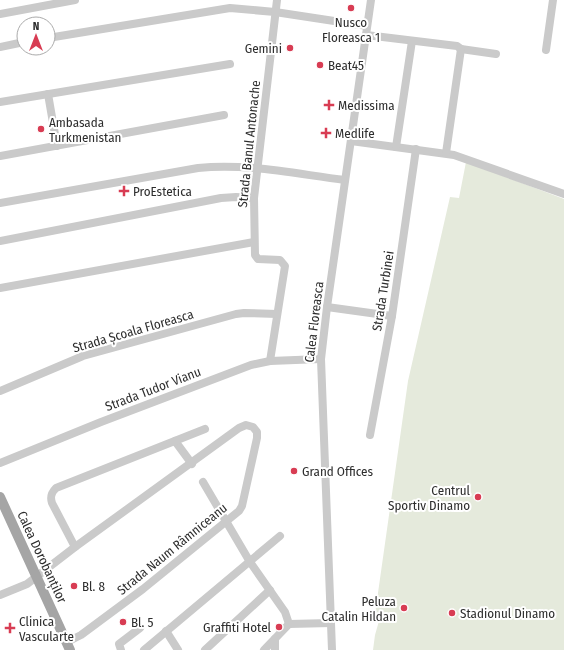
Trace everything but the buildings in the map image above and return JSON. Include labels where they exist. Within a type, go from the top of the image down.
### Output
[{"type":"main road","name":"Calea Dorobanților","points":[[0,497],[69,646]]},
{"type":"street","points":[[24,0],[26,9]]},
{"type":"street","points":[[0,14],[75,0]]},
{"type":"street","name":"Strada Banul Antonache","points":[[277,0],[256,168],[254,198],[254,242],[256,257],[258,259],[280,260],[285,266],[277,314]]},
{"type":"street","name":"Calea Floreasca","points":[[332,650],[321,359],[327,307],[371,0]]},
{"type":"street","points":[[546,50],[553,0]]},
{"type":"street","points":[[56,37],[220,8],[238,8],[275,12],[367,26]]},
{"type":"street","points":[[366,35],[457,46],[461,49],[496,54]]},
{"type":"street","points":[[396,147],[412,41]]},
{"type":"street","points":[[0,47],[16,44]]},
{"type":"street","points":[[446,153],[461,49]]},
{"type":"street","points":[[0,102],[230,64]]},
{"type":"street","points":[[48,94],[57,146]]},
{"type":"street","points":[[0,156],[224,115]]},
{"type":"street","points":[[351,140],[446,153],[564,194]]},
{"type":"street","name":"Strada Turbinei","points":[[370,435],[392,316],[416,149]]},
{"type":"street","points":[[0,203],[198,168],[223,166],[256,168],[345,180]]},
{"type":"street","points":[[0,241],[221,198],[254,198]]},
{"type":"street","points":[[0,288],[254,242]]},
{"type":"street","points":[[327,307],[392,316]]},
{"type":"street","name":"Strada Școala Floreasca","points":[[0,391],[67,362],[113,348],[236,314],[277,314]]},
{"type":"street","points":[[270,361],[277,314]]},
{"type":"street","name":"Strada Tudor Vianu","points":[[0,463],[243,367],[270,361],[321,359]]},
{"type":"street","name":"Strada Naum Râmniceanu","points":[[69,646],[81,635],[143,589],[239,511],[242,506],[257,432],[253,426],[243,426],[192,464]]},
{"type":"street","points":[[75,547],[52,503],[51,497],[54,491],[205,429]]},
{"type":"street","points":[[0,595],[20,588],[37,577],[75,547],[192,464],[175,441]]},
{"type":"street","points":[[203,482],[250,562],[285,612],[289,624]]},
{"type":"street","points":[[144,650],[280,536]]},
{"type":"street","points":[[205,650],[270,590]]},
{"type":"street","points":[[264,650],[289,624],[331,623]]},
{"type":"street","points":[[121,650],[119,644],[140,628]]},
{"type":"street","points":[[166,631],[178,650]]},
{"type":"street","points":[[275,639],[275,650]]},
{"type":"shaded area","name":"Centrul Sportiv Dinamo","points":[[466,162],[564,199],[564,650],[373,650],[375,635],[381,614],[375,614],[408,381],[450,197],[459,198]]},
{"type":"place","name":"Nusco Floreasca 1","points":[[351,8]]},
{"type":"place","name":"Gemini","points":[[290,48]]},
{"type":"place","name":"Beat45","points":[[320,65]]},
{"type":"place","name":"Medissima","points":[[329,105]]},
{"type":"place","name":"Ambasada Turkmenistan","points":[[41,129]]},
{"type":"place","name":"Medlife","points":[[326,133]]},
{"type":"place","name":"ProEstetica","points":[[124,191]]},
{"type":"place","name":"Grand Offices","points":[[294,471]]},
{"type":"place","name":"Centrul Sportiv Dinamo","points":[[478,497]]},
{"type":"place","name":"Bl. 8","points":[[74,586]]},
{"type":"place","name":"Peluza Catalin Hildan","points":[[404,608]]},
{"type":"place","name":"Stadionul Dinamo","points":[[452,613]]},
{"type":"place","name":"Bl. 5","points":[[123,622]]},
{"type":"place","name":"Graffiti Hotel","points":[[279,627]]},
{"type":"place","name":"Clinica Vascularte","points":[[10,628]]}]
